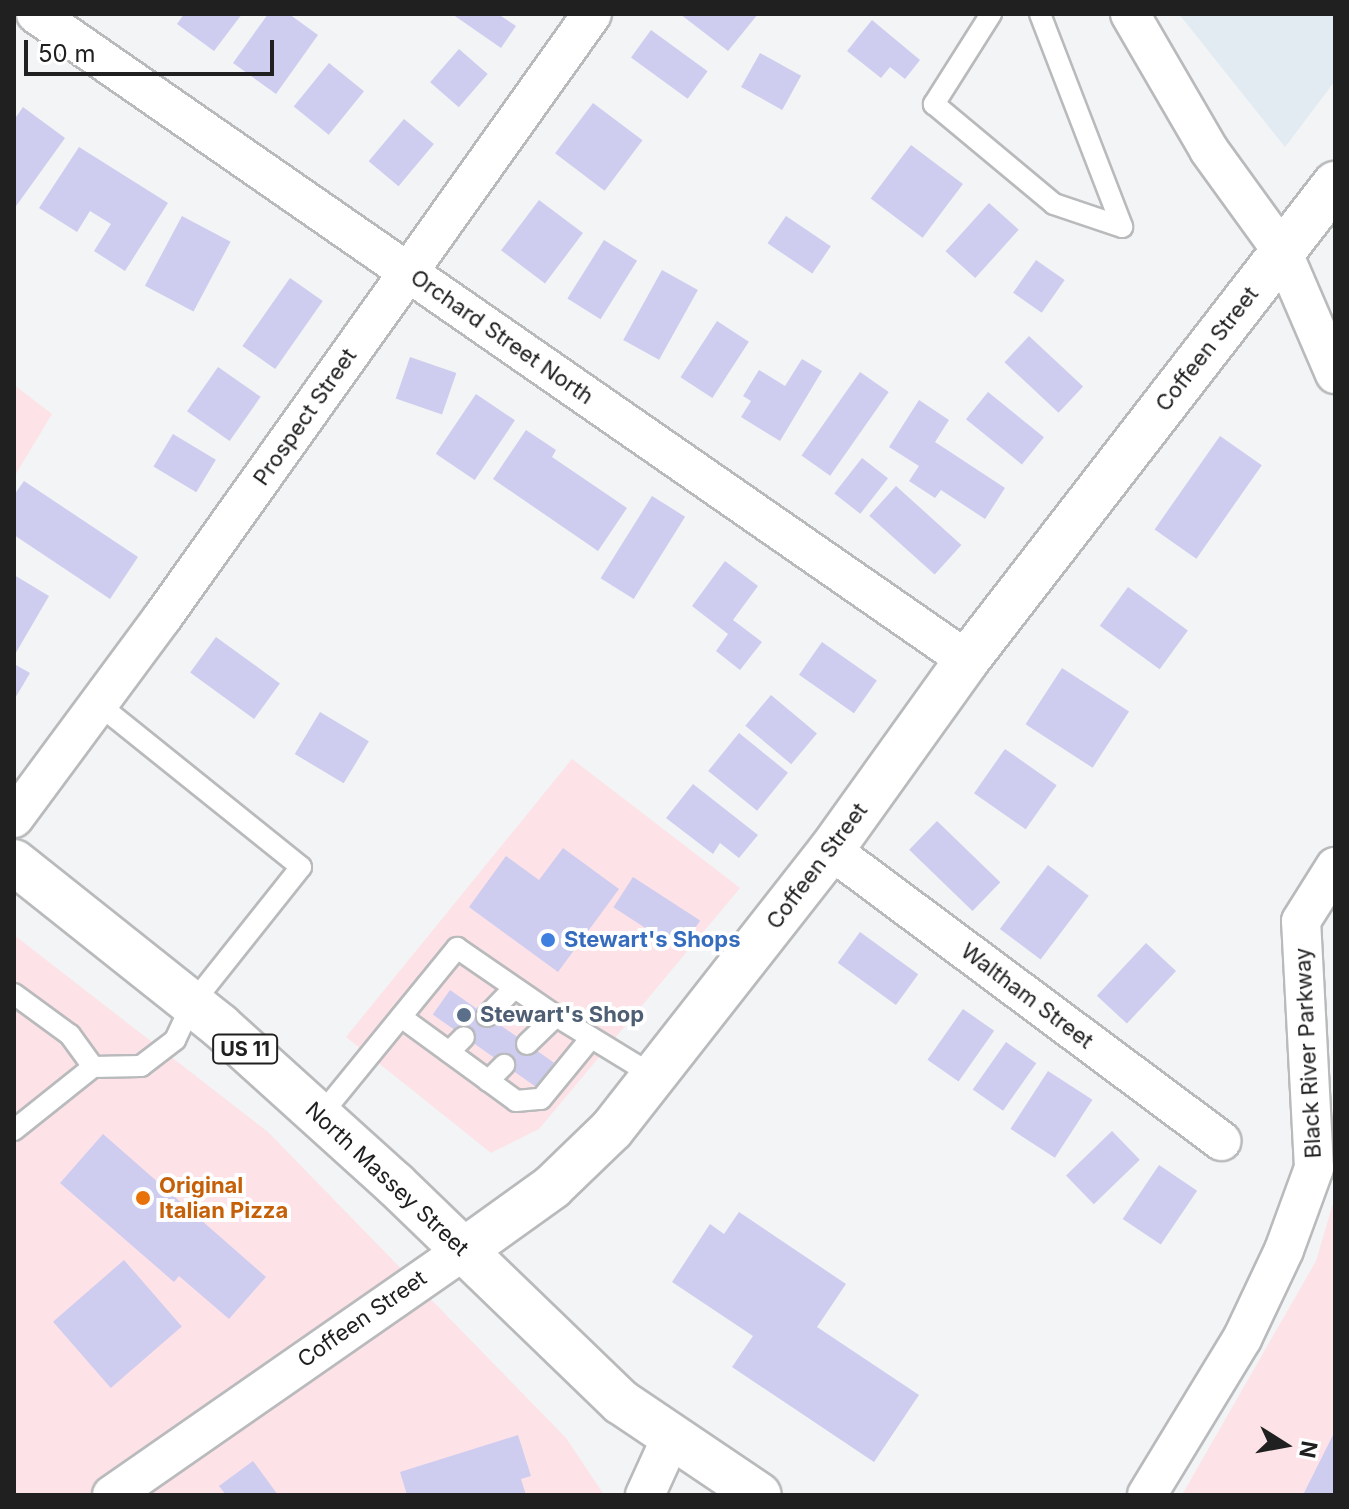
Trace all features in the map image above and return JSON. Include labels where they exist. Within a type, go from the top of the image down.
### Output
[{"type":"main road","name":"Coffeen Street","points":[[463,1251],[552,1187],[612,1129],[831,850],[967,660],[1335,184]]},
{"type":"main road","name":"North Massey Street","points":[[14,862],[192,1004],[320,1116],[621,1402],[759,1495]]},
{"type":"street","name":"Orchard Street North","points":[[36,14],[967,660]]},
{"type":"street","name":"Prospect Street","points":[[14,818],[592,14]]},
{"type":"street","points":[[1130,14],[1209,150],[1282,251],[1335,374]]},
{"type":"street","name":"Waltham Street","points":[[831,850],[1222,1141]]},
{"type":"street","name":"Black River Parkway","points":[[1147,1495],[1242,1339],[1284,1250],[1314,1168],[1318,925],[1335,867]]},
{"type":"street","name":"Coffeen Street","points":[[112,1495],[463,1251]]},
{"type":"street","points":[[645,1495],[671,1438]]},
{"type":"lane","points":[[991,14],[934,104],[1054,204],[1122,227],[1040,14]]},
{"type":"lane","points":[[14,1130],[93,1067],[125,1070],[141,1066],[175,1040],[192,1004],[301,867],[98,704]]},
{"type":"lane","points":[[320,1116],[457,948],[556,1016],[654,1076]]},
{"type":"lane","points":[[487,1016],[514,988]]},
{"type":"lane","points":[[14,994],[70,1035],[93,1067]]},
{"type":"lane","points":[[527,1044],[556,1016]]},
{"type":"lane","points":[[401,1017],[516,1101],[541,1099],[591,1038]]},
{"type":"lane","points":[[449,1052],[464,1037]]},
{"type":"lane","points":[[488,1081],[504,1065]]},
{"type":"shaded area","points":[[1179,14],[1335,14],[1335,81],[1285,147]]},
{"type":"shaded area","points":[[14,385],[52,414],[14,477]]},
{"type":"shaded area","points":[[572,759],[740,888],[539,1129],[491,1153],[346,1037]]},
{"type":"shaded area","points":[[14,935],[268,1132],[566,1438],[604,1495],[14,1495]]},
{"type":"shaded area","points":[[1335,1197],[1335,1495],[1182,1495],[1316,1261]]},
{"type":"building","points":[[184,14],[242,14],[214,51],[177,24]]},
{"type":"building","points":[[268,14],[289,14],[318,35],[276,94],[233,63]]},
{"type":"building","points":[[452,14],[498,14],[516,26],[501,48]]},
{"type":"building","points":[[680,14],[758,14],[728,51]]},
{"type":"building","points":[[872,20],[920,60],[905,79],[890,67],[881,78],[847,51]]},
{"type":"building","points":[[651,30],[708,71],[688,99],[631,58]]},
{"type":"building","points":[[459,49],[488,74],[459,107],[430,82]]},
{"type":"building","points":[[760,53],[801,76],[782,110],[741,87]]},
{"type":"building","points":[[329,63],[364,91],[329,135],[294,107]]},
{"type":"building","points":[[593,103],[643,140],[605,191],[555,153]]},
{"type":"building","points":[[23,107],[65,138],[14,209],[14,120]]},
{"type":"building","points":[[404,119],[434,144],[399,186],[369,161]]},
{"type":"building","points":[[911,145],[963,184],[923,238],[871,199]]},
{"type":"building","points":[[79,147],[168,203],[125,271],[94,251],[111,224],[90,211],[77,232],[39,208]]},
{"type":"building","points":[[539,200],[583,233],[545,283],[501,250]]},
{"type":"building","points":[[989,203],[1019,230],[975,278],[946,251]]},
{"type":"building","points":[[182,216],[231,242],[193,312],[145,286]]},
{"type":"building","points":[[786,216],[831,246],[812,274],[768,243]]},
{"type":"building","points":[[604,240],[637,261],[601,319],[567,299]]},
{"type":"building","points":[[1036,260],[1065,280],[1042,313],[1013,293]]},
{"type":"building","points":[[662,270],[698,290],[659,360],[623,340]]},
{"type":"building","points":[[290,278],[323,301],[275,369],[242,346]]},
{"type":"building","points":[[717,321],[749,342],[712,398],[681,377]]},
{"type":"building","points":[[1029,336],[1083,386],[1059,413],[1004,362]]},
{"type":"building","points":[[410,357],[456,373],[442,415],[396,399]]},
{"type":"building","points":[[802,359],[822,371],[780,441],[741,417],[751,401],[743,396],[759,370],[785,386]]},
{"type":"building","points":[[218,367],[261,397],[230,441],[187,411]]},
{"type":"building","points":[[860,372],[889,392],[830,476],[801,456]]},
{"type":"building","points":[[988,392],[1044,437],[1022,465],[966,419]]},
{"type":"building","points":[[476,394],[515,420],[475,480],[436,454]]},
{"type":"building","points":[[919,400],[949,420],[935,442],[1005,488],[985,519],[941,490],[935,498],[909,481],[919,466],[889,447]]},
{"type":"building","points":[[526,430],[556,450],[552,457],[627,508],[598,551],[493,479]]},
{"type":"building","points":[[173,434],[216,460],[196,492],[153,467]]},
{"type":"building","points":[[1220,436],[1262,465],[1196,559],[1155,529]]},
{"type":"building","points":[[862,458],[888,478],[860,514],[834,493]]},
{"type":"building","points":[[24,481],[138,557],[110,599],[14,535],[14,495]]},
{"type":"building","points":[[896,486],[961,545],[935,575],[869,516]]},
{"type":"building","points":[[652,496],[685,517],[634,599],[601,578]]},
{"type":"building","points":[[725,561],[758,586],[733,620],[762,642],[740,670],[716,651],[728,634],[692,606]]},
{"type":"building","points":[[14,575],[49,596],[14,656]]},
{"type":"building","points":[[1128,587],[1188,630],[1160,669],[1100,626]]},
{"type":"building","points":[[216,637],[280,683],[254,719],[190,673]]},
{"type":"building","points":[[822,642],[877,680],[854,713],[799,675]]},
{"type":"building","points":[[14,664],[30,673],[14,700]]},
{"type":"building","points":[[1062,668],[1129,712],[1093,768],[1026,724]]},
{"type":"building","points":[[771,695],[817,734],[791,764],[745,726]]},
{"type":"building","points":[[320,712],[369,741],[344,783],[295,754]]},
{"type":"building","points":[[739,733],[788,773],[757,811],[708,771]]},
{"type":"building","points":[[1005,749],[1057,785],[1026,829],[974,793]]},
{"type":"building","points":[[693,784],[758,835],[739,858],[720,843],[713,854],[666,818]]},
{"type":"building","points":[[937,821],[1000,882],[973,911],[909,850]]},
{"type":"building","name":"Stewart's Shops","points":[[563,848],[619,889],[558,972],[469,907],[506,856],[539,880]]},
{"type":"building","points":[[1048,865],[1089,896],[1041,960],[1000,929]]},
{"type":"building","points":[[633,877],[700,921],[680,951],[613,907]]},
{"type":"building","points":[[860,932],[918,974],[896,1005],[838,963]]},
{"type":"building","points":[[1146,943],[1176,971],[1127,1024],[1097,996]]},
{"type":"building","points":[[450,990],[554,1063],[537,1087],[433,1015]]},
{"type":"building","points":[[963,1009],[994,1031],[959,1082],[927,1060]]},
{"type":"building","points":[[1006,1042],[1036,1063],[1003,1111],[973,1090]]},
{"type":"building","points":[[1048,1071],[1092,1100],[1055,1158],[1010,1129]]},
{"type":"building","points":[[1112,1131],[1140,1160],[1094,1204],[1066,1175]]},
{"type":"building","points":[[103,1134],[266,1277],[229,1319],[179,1276],[174,1282],[60,1183]]},
{"type":"building","points":[[1159,1165],[1197,1191],[1161,1245],[1123,1219]]},
{"type":"building","points":[[739,1212],[846,1284],[817,1327],[919,1395],[874,1462],[732,1367],[753,1336],[672,1282],[710,1224],[724,1234]]},
{"type":"building","points":[[124,1260],[182,1326],[111,1388],[53,1322]]},
{"type":"building","points":[[1335,1431],[1335,1495],[1303,1495]]},
{"type":"building","points":[[518,1435],[531,1476],[521,1479],[526,1495],[407,1495],[400,1472]]},
{"type":"building","points":[[253,1461],[278,1495],[226,1495],[219,1486]]},
{"type":"place","name":"Stewart's Shops","points":[[548,940]]},
{"type":"place","name":"Stewart's Shop","points":[[464,1015]]},
{"type":"place","name":"Original Italian Pizza","points":[[143,1198]]}]
